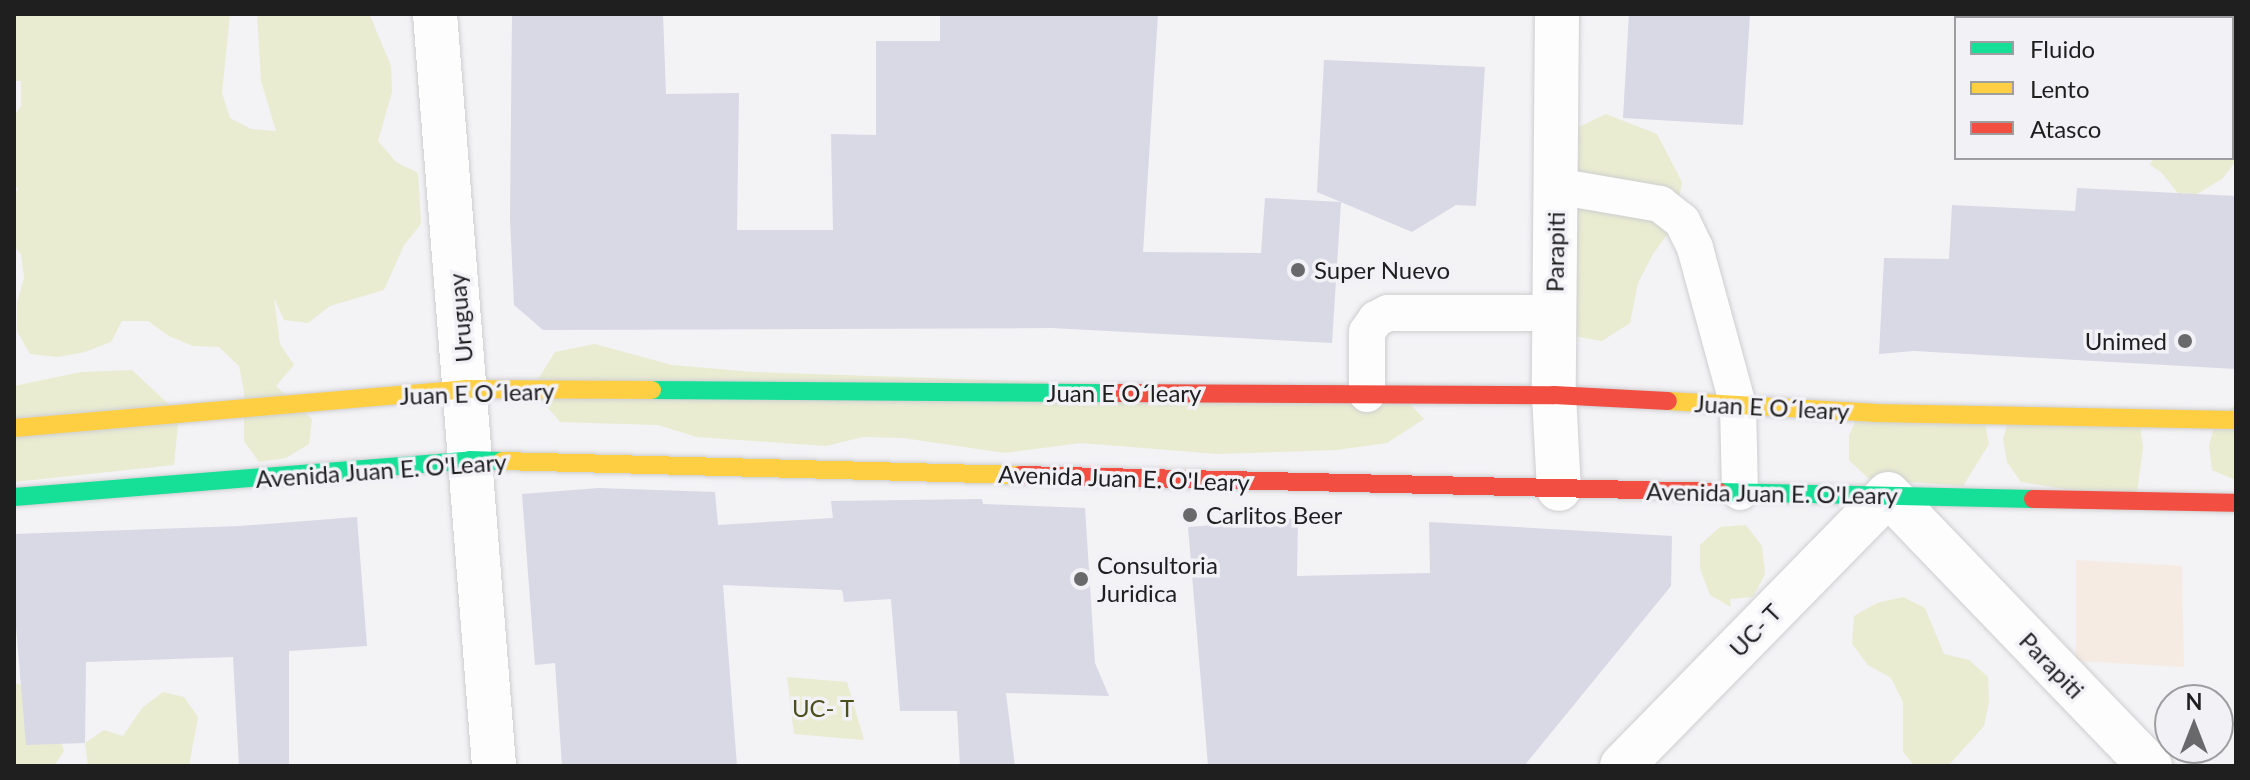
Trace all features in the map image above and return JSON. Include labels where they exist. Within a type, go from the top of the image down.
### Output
[{"type":"street","name":"Uruguay","points":[[435,14],[494,766]]},
{"type":"street","name":"Parapiti","points":[[1557,14],[1554,395],[1559,489]]},
{"type":"street","name":"Juan E O´leary","points":[[14,428],[465,389],[1554,395],[1874,413],[2236,420]]},
{"type":"street","name":"Avenida Juan E. O'Leary","points":[[14,497],[470,460],[1559,489],[2236,503]]},
{"type":"street","name":"Parapiti","points":[[1888,494],[2150,766]]},
{"type":"street","name":"UC- T","points":[[1622,766],[1888,494]]},
{"type":"lane","points":[[1556,186],[1660,204],[1682,221],[1695,248],[1738,405],[1740,492]]},
{"type":"lane","points":[[1367,394],[1367,332],[1376,319],[1388,313],[1554,313]]},
{"type":"shaded area","points":[[2076,560],[2182,566],[2184,667],[2076,661]]},
{"type":"green space","points":[[14,14],[230,14],[222,93],[230,118],[251,129],[276,131],[261,81],[257,14],[368,14],[371,18],[391,66],[392,92],[378,141],[396,162],[418,173],[421,224],[404,245],[384,290],[330,306],[308,323],[284,320],[274,298],[280,344],[294,365],[276,386],[312,419],[309,444],[286,458],[259,462],[244,441],[244,391],[239,366],[219,347],[193,346],[169,336],[148,321],[122,321],[111,342],[85,352],[58,357],[30,354],[17,331],[17,302],[24,278],[21,254],[14,247],[14,194],[18,189],[14,185],[14,116],[21,106],[21,81],[14,81]]},
{"type":"green space","points":[[1606,114],[1657,134],[1682,182],[1674,225],[1653,254],[1638,283],[1630,323],[1602,341],[1579,337],[1553,322],[1556,153],[1579,127]]},
{"type":"green space","points":[[2234,127],[2236,129],[2236,161],[2222,179],[2197,194],[2178,193],[2161,172],[2150,165],[2152,160],[2234,160]]},
{"type":"green space","points":[[595,344],[672,365],[753,372],[1401,394],[1424,419],[1387,443],[1337,450],[1218,454],[1081,443],[1005,453],[903,438],[863,437],[826,446],[697,437],[658,425],[560,422],[532,389],[555,352]]},
{"type":"green space","points":[[132,370],[179,414],[174,465],[14,482],[14,386],[81,372]]},
{"type":"green space","points":[[2236,404],[2236,480],[2212,470],[2209,446],[2215,423]]},
{"type":"green space","points":[[1859,412],[1984,419],[1989,444],[1963,486],[1869,479],[1849,460],[1849,436]]},
{"type":"green space","points":[[2010,414],[2140,424],[2143,448],[2136,500],[2021,482],[2007,462],[2003,439]]},
{"type":"green space","points":[[1746,525],[1762,546],[1765,574],[1753,597],[1730,599],[1731,607],[1710,595],[1700,569],[1700,545],[1720,527]]},
{"type":"green space","points":[[1903,597],[1925,608],[1944,654],[1969,660],[1988,677],[1989,701],[1984,726],[1948,766],[1915,766],[1903,752],[1903,702],[1891,678],[1868,665],[1852,644],[1854,616],[1877,603]]},
{"type":"green space","name":"UC- T","points":[[787,677],[847,682],[864,740],[794,734]]},
{"type":"green space","points":[[14,683],[44,689],[64,751],[54,766],[14,766]]},
{"type":"green space","points":[[163,692],[184,697],[198,717],[189,766],[88,766],[85,743],[104,730],[123,736],[142,708]]},
{"type":"building","points":[[512,14],[663,14],[666,94],[739,93],[737,230],[833,230],[831,134],[876,135],[876,41],[940,41],[940,14],[1158,14],[1143,252],[1261,253],[1265,198],[1341,202],[1332,343],[1052,328],[543,330],[514,305],[510,219]]},
{"type":"building","points":[[1629,14],[1750,14],[1743,125],[1623,118]]},
{"type":"building","points":[[1324,60],[1485,67],[1476,206],[1456,205],[1412,232],[1317,192]]},
{"type":"building","points":[[2077,188],[2236,196],[2236,369],[1914,351],[1879,354],[1884,258],[1949,259],[1952,205],[2075,211]]},
{"type":"building","points":[[599,488],[715,492],[718,525],[833,518],[831,501],[982,499],[983,504],[1085,508],[1095,663],[1109,696],[1006,693],[1015,766],[960,766],[957,711],[900,711],[891,599],[844,602],[842,590],[723,585],[737,766],[562,766],[555,663],[535,665],[522,494]]},
{"type":"building","points":[[357,517],[367,646],[289,651],[289,766],[239,766],[233,657],[86,662],[85,743],[26,745],[14,603],[14,534],[240,526]]},
{"type":"building","points":[[1298,518],[1297,576],[1430,573],[1429,522],[1672,536],[1671,586],[1524,766],[1208,766],[1188,527]]},
{"type":"traffic: fast","points":[[652,390],[1118,393]]},
{"type":"traffic: fast","points":[[14,497],[470,460],[502,461]]},
{"type":"traffic: fast","points":[[1720,492],[2033,499]]},
{"type":"traffic: slow","points":[[14,428],[465,389],[652,390]]},
{"type":"traffic: slow","points":[[1668,401],[1874,413],[2236,420]]},
{"type":"traffic: slow","points":[[502,461],[1020,475]]},
{"type":"traffic: jam","points":[[1118,393],[1554,395],[1668,401]]},
{"type":"traffic: jam","points":[[1020,475],[1720,492]]},
{"type":"traffic: jam","points":[[2033,499],[2236,503]]},
{"type":"place","name":"Super Nuevo","points":[[1298,270]]},
{"type":"place","name":"Unimed","points":[[2185,341]]},
{"type":"place","name":"Carlitos Beer","points":[[1190,515]]},
{"type":"place","name":"Consultoria Juridica","points":[[1081,579]]}]
